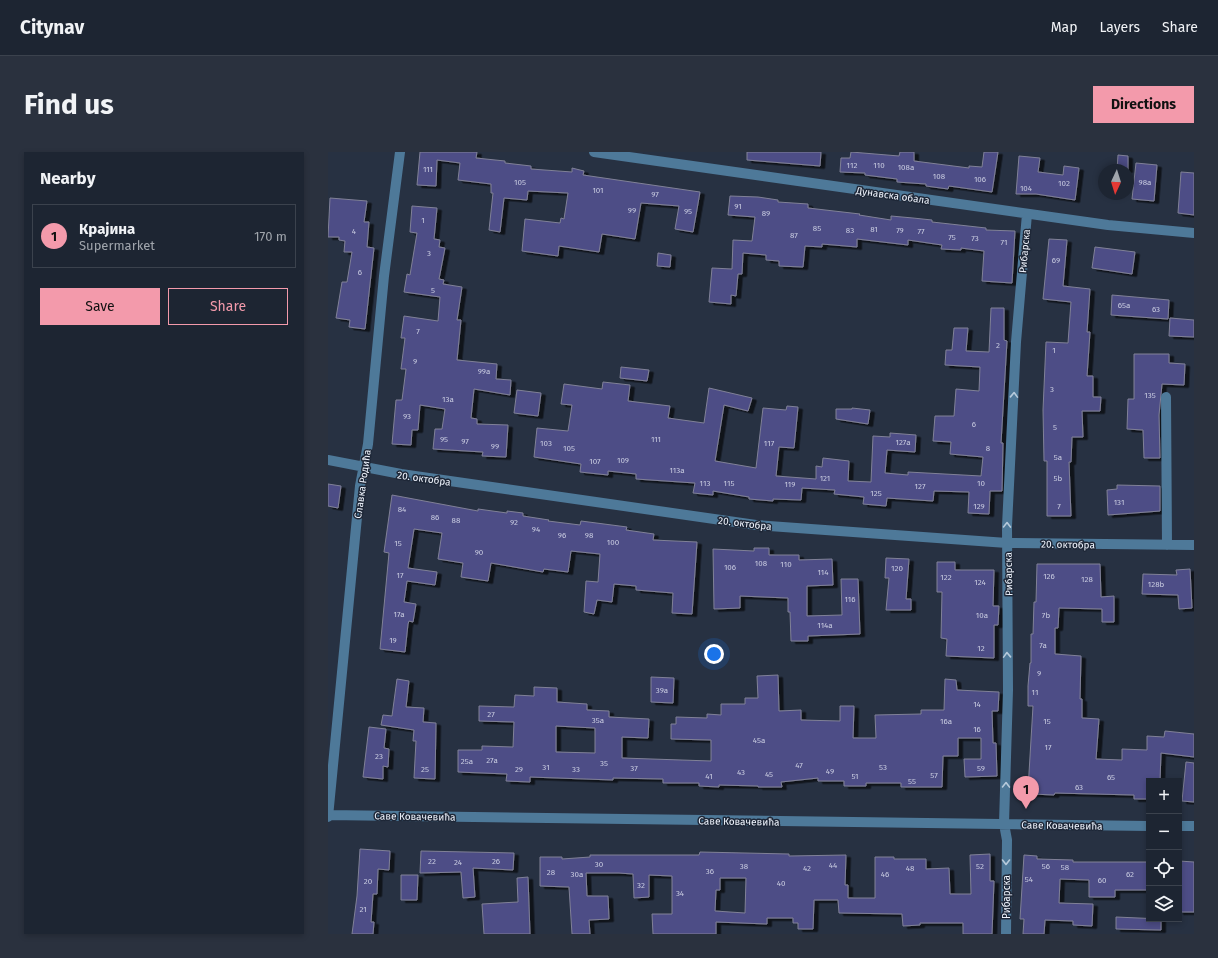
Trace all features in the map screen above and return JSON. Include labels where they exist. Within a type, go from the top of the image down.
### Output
[{"type":"street","name":"Славка Родића","points":[[328,815],[359,494],[368,444],[384,276],[400,152]]},
{"type":"street","name":"Дунавска обала","points":[[594,152],[1108,225],[1194,233]]},
{"type":"street","name":"Рибарска","points":[[1006,934],[1007,840],[1004,824],[1008,690],[1007,543],[1016,342],[1027,214]]},
{"type":"street","points":[[1166,397],[1166,544]]},
{"type":"street","name":"20. октобра","points":[[328,460],[401,474],[756,525],[1007,543],[1194,545]]},
{"type":"street","name":"Саве Ковачевића","points":[[328,815],[1146,826]]},
{"type":"street","points":[[1182,826],[1194,826]]},
{"type":"building","points":[[420,152],[477,152],[476,158],[505,161],[505,163],[531,166],[531,169],[572,172],[572,168],[584,171],[583,175],[700,192],[693,232],[675,229],[679,206],[641,203],[635,239],[602,234],[599,252],[559,246],[558,256],[522,251],[525,219],[560,223],[561,218],[564,219],[568,193],[528,191],[527,200],[504,198],[500,232],[489,230],[493,193],[491,193],[491,184],[458,180],[460,163],[437,160],[436,186],[417,185]]},
{"type":"building","points":[[747,152],[821,152],[820,166],[747,160]]},
{"type":"building","points":[[851,152],[899,156],[900,152],[914,152],[914,161],[969,168],[969,166],[982,167],[984,152],[998,152],[992,192],[949,186],[948,189],[926,186],[926,184],[897,182],[897,179],[865,175],[865,173],[840,172],[841,158],[850,158]]},
{"type":"building","points":[[1118,155],[1128,156],[1128,164],[1117,164]]},
{"type":"building","points":[[1019,156],[1040,158],[1038,172],[1063,175],[1064,166],[1079,168],[1075,200],[1036,194],[1016,194]]},
{"type":"building","points":[[1136,163],[1157,165],[1154,201],[1134,199]]},
{"type":"building","points":[[1181,172],[1194,173],[1194,215],[1178,213]]},
{"type":"building","points":[[730,196],[758,197],[778,200],[778,202],[808,204],[808,208],[860,214],[859,215],[891,220],[891,216],[932,220],[932,222],[986,228],[986,230],[1015,231],[1012,283],[982,281],[984,251],[961,248],[961,250],[941,249],[942,245],[908,240],[908,245],[857,239],[857,247],[822,244],[822,247],[805,246],[803,267],[779,266],[779,261],[766,260],[766,255],[743,253],[742,274],[738,274],[736,296],[731,295],[731,304],[709,302],[712,268],[732,269],[733,240],[752,241],[755,217],[728,215]]},
{"type":"building","points":[[330,198],[367,201],[364,222],[369,222],[367,247],[374,248],[365,329],[349,327],[350,320],[336,318],[342,282],[347,282],[352,252],[344,252],[345,241],[339,240],[339,237],[328,237]]},
{"type":"building","points":[[412,206],[437,208],[434,239],[440,240],[439,247],[445,248],[439,279],[444,280],[443,284],[462,287],[457,320],[461,320],[457,360],[497,364],[496,379],[511,380],[510,395],[474,389],[471,418],[477,419],[477,424],[508,425],[506,457],[482,456],[483,452],[433,449],[435,429],[442,429],[445,409],[420,405],[418,430],[412,430],[411,445],[392,444],[396,400],[402,400],[406,369],[401,369],[405,338],[401,338],[404,316],[438,321],[440,297],[404,292],[407,274],[410,275],[417,233],[410,232]]},
{"type":"building","points":[[1049,239],[1067,240],[1063,286],[1090,289],[1087,332],[1090,332],[1087,376],[1093,376],[1093,397],[1101,397],[1100,411],[1082,411],[1083,437],[1072,437],[1071,462],[1069,462],[1071,516],[1047,516],[1047,461],[1044,461],[1043,410],[1046,342],[1068,343],[1071,302],[1043,299]]},
{"type":"building","points":[[1095,247],[1135,252],[1132,274],[1092,268]]},
{"type":"building","points":[[658,253],[671,255],[670,267],[657,266]]},
{"type":"building","points":[[1112,295],[1169,300],[1168,319],[1111,315]]},
{"type":"building","points":[[991,308],[1004,308],[1004,340],[1007,341],[1001,443],[1003,443],[1002,491],[990,491],[989,514],[968,513],[969,492],[934,491],[933,501],[887,498],[886,506],[863,504],[864,497],[834,494],[835,490],[802,488],[801,500],[773,499],[773,501],[749,499],[749,497],[713,491],[713,495],[693,493],[695,483],[636,479],[636,474],[608,471],[608,475],[580,472],[581,464],[534,457],[537,428],[568,431],[572,405],[561,404],[564,384],[602,389],[603,382],[630,385],[628,401],[670,406],[668,418],[704,423],[709,388],[752,398],[748,411],[724,405],[715,461],[756,468],[763,408],[786,410],[787,406],[798,407],[794,448],[779,447],[776,476],[816,479],[816,466],[822,467],[823,458],[849,461],[848,481],[871,482],[873,436],[890,437],[890,433],[916,435],[915,452],[887,450],[885,473],[908,475],[908,472],[981,476],[983,457],[950,454],[951,442],[933,441],[935,416],[954,416],[956,389],[979,391],[980,367],[945,365],[946,350],[952,350],[954,328],[968,328],[966,351],[989,352]]},
{"type":"building","points":[[1170,318],[1194,320],[1194,337],[1169,336]]},
{"type":"building","points":[[1134,354],[1169,354],[1169,363],[1185,364],[1184,385],[1162,384],[1159,415],[1160,458],[1144,458],[1143,430],[1127,429],[1128,399],[1134,399]]},
{"type":"building","points":[[621,367],[649,370],[647,381],[620,378]]},
{"type":"building","points":[[517,390],[541,393],[538,416],[514,413]]},
{"type":"building","points":[[852,408],[870,410],[868,424],[836,419],[836,409]]},
{"type":"building","points":[[328,484],[341,486],[338,508],[328,506]]},
{"type":"building","points":[[1117,485],[1160,486],[1160,511],[1108,515],[1107,490],[1117,489]]},
{"type":"building","points":[[392,495],[478,511],[478,509],[507,513],[507,511],[523,513],[523,516],[549,520],[548,521],[580,525],[581,521],[627,527],[626,530],[654,534],[653,540],[697,542],[692,614],[672,613],[673,593],[636,590],[636,586],[614,584],[612,602],[597,600],[594,614],[584,612],[586,581],[598,582],[600,554],[571,551],[568,572],[544,569],[543,572],[491,563],[488,581],[461,577],[463,563],[438,559],[442,533],[414,529],[408,568],[437,572],[435,585],[407,581],[404,602],[416,604],[413,622],[409,621],[408,624],[405,652],[380,649],[389,553],[384,552]]},
{"type":"building","points":[[754,548],[769,548],[769,555],[799,555],[799,560],[832,559],[833,585],[807,586],[807,616],[842,615],[841,579],[858,579],[860,634],[808,636],[808,641],[791,641],[788,598],[740,596],[740,608],[714,609],[713,549],[754,551]]},
{"type":"building","points":[[886,558],[909,559],[906,599],[911,599],[911,610],[886,610],[889,578],[885,578]]},
{"type":"building","points":[[937,562],[955,562],[955,570],[994,570],[993,606],[999,606],[998,625],[994,625],[994,658],[946,656],[947,639],[941,638],[942,592],[937,592]]},
{"type":"building","points":[[1037,564],[1100,564],[1101,597],[1114,596],[1114,622],[1102,622],[1102,609],[1059,608],[1058,628],[1055,628],[1055,654],[1081,656],[1080,699],[1082,699],[1082,718],[1099,719],[1096,759],[1122,760],[1122,749],[1147,750],[1147,736],[1164,737],[1165,731],[1194,734],[1194,757],[1161,753],[1160,778],[1146,778],[1146,799],[1134,799],[1134,795],[1055,793],[1054,795],[1032,794],[1028,790],[1033,706],[1028,706],[1028,686],[1031,663],[1031,634],[1033,634],[1034,602],[1036,602]]},
{"type":"building","points":[[1190,569],[1192,608],[1179,609],[1178,595],[1142,594],[1143,574],[1177,575],[1176,570]]},
{"type":"building","points":[[778,675],[779,711],[801,710],[801,720],[840,721],[840,706],[854,706],[853,738],[876,738],[875,715],[921,714],[921,710],[944,710],[945,679],[956,680],[957,690],[999,692],[998,711],[992,711],[993,743],[996,743],[997,776],[965,777],[964,759],[981,759],[981,738],[958,738],[958,756],[943,756],[942,787],[901,787],[901,783],[866,783],[866,786],[844,786],[844,781],[818,781],[818,778],[781,782],[782,787],[719,785],[719,787],[699,786],[699,783],[663,783],[663,779],[613,778],[613,780],[530,777],[530,782],[506,781],[507,774],[458,772],[458,750],[482,750],[482,746],[513,747],[514,722],[479,721],[479,706],[514,707],[515,695],[534,696],[534,687],[557,688],[557,702],[587,704],[587,710],[609,711],[609,717],[649,719],[648,738],[622,737],[622,758],[711,761],[711,740],[671,739],[671,724],[676,724],[676,717],[707,718],[707,714],[721,715],[721,704],[745,704],[745,698],[758,698],[757,676]],"holes":[[[556,726],[595,728],[595,753],[556,752]]]},
{"type":"building","points":[[651,677],[674,678],[673,703],[651,702]]},
{"type":"building","points":[[397,679],[409,681],[406,707],[424,708],[423,722],[436,723],[435,779],[414,778],[416,741],[413,741],[414,730],[381,725],[383,715],[392,716]]},
{"type":"building","points":[[369,727],[386,729],[384,748],[389,749],[388,767],[383,766],[383,779],[363,777]]},
{"type":"building","points":[[1186,762],[1194,763],[1194,802],[1182,801]]},
{"type":"building","points":[[360,849],[390,851],[389,870],[378,869],[377,894],[373,894],[371,922],[374,922],[373,934],[352,934],[357,896]]},
{"type":"building","points":[[421,851],[514,853],[513,870],[473,868],[475,897],[463,898],[461,872],[420,873]]},
{"type":"building","points":[[700,852],[789,854],[789,856],[846,855],[845,885],[848,885],[848,898],[875,898],[875,857],[894,857],[894,859],[926,859],[926,869],[949,868],[950,894],[971,894],[970,855],[990,854],[990,881],[994,881],[992,934],[963,934],[963,923],[920,923],[920,925],[903,926],[902,914],[839,913],[838,900],[814,900],[813,929],[798,929],[798,923],[793,923],[793,918],[767,918],[767,924],[716,922],[716,934],[653,934],[652,914],[672,914],[672,876],[649,875],[649,897],[634,898],[633,874],[586,873],[587,896],[608,896],[609,919],[589,920],[590,934],[572,934],[569,887],[540,886],[540,857],[562,857],[562,859],[590,857],[590,855],[699,855]],"holes":[[[720,878],[746,878],[745,913],[715,911],[716,890],[720,890]]]},
{"type":"building","points":[[1024,855],[1037,856],[1037,859],[1073,860],[1073,862],[1146,862],[1146,890],[1115,890],[1115,897],[1089,897],[1089,880],[1060,879],[1059,903],[1093,904],[1092,926],[1073,925],[1073,921],[1045,920],[1044,934],[1023,934],[1024,919],[1020,919]]},
{"type":"building","points":[[1182,861],[1194,862],[1194,912],[1182,912]]},
{"type":"building","points":[[401,875],[418,875],[417,900],[401,900]]},
{"type":"building","points":[[528,877],[530,934],[484,934],[482,904],[518,902],[517,878]]},
{"type":"building","points":[[1116,917],[1146,918],[1146,922],[1161,922],[1161,930],[1116,929]]},
{"type":"place","name":"Крајина","points":[[1026,809]]}]
